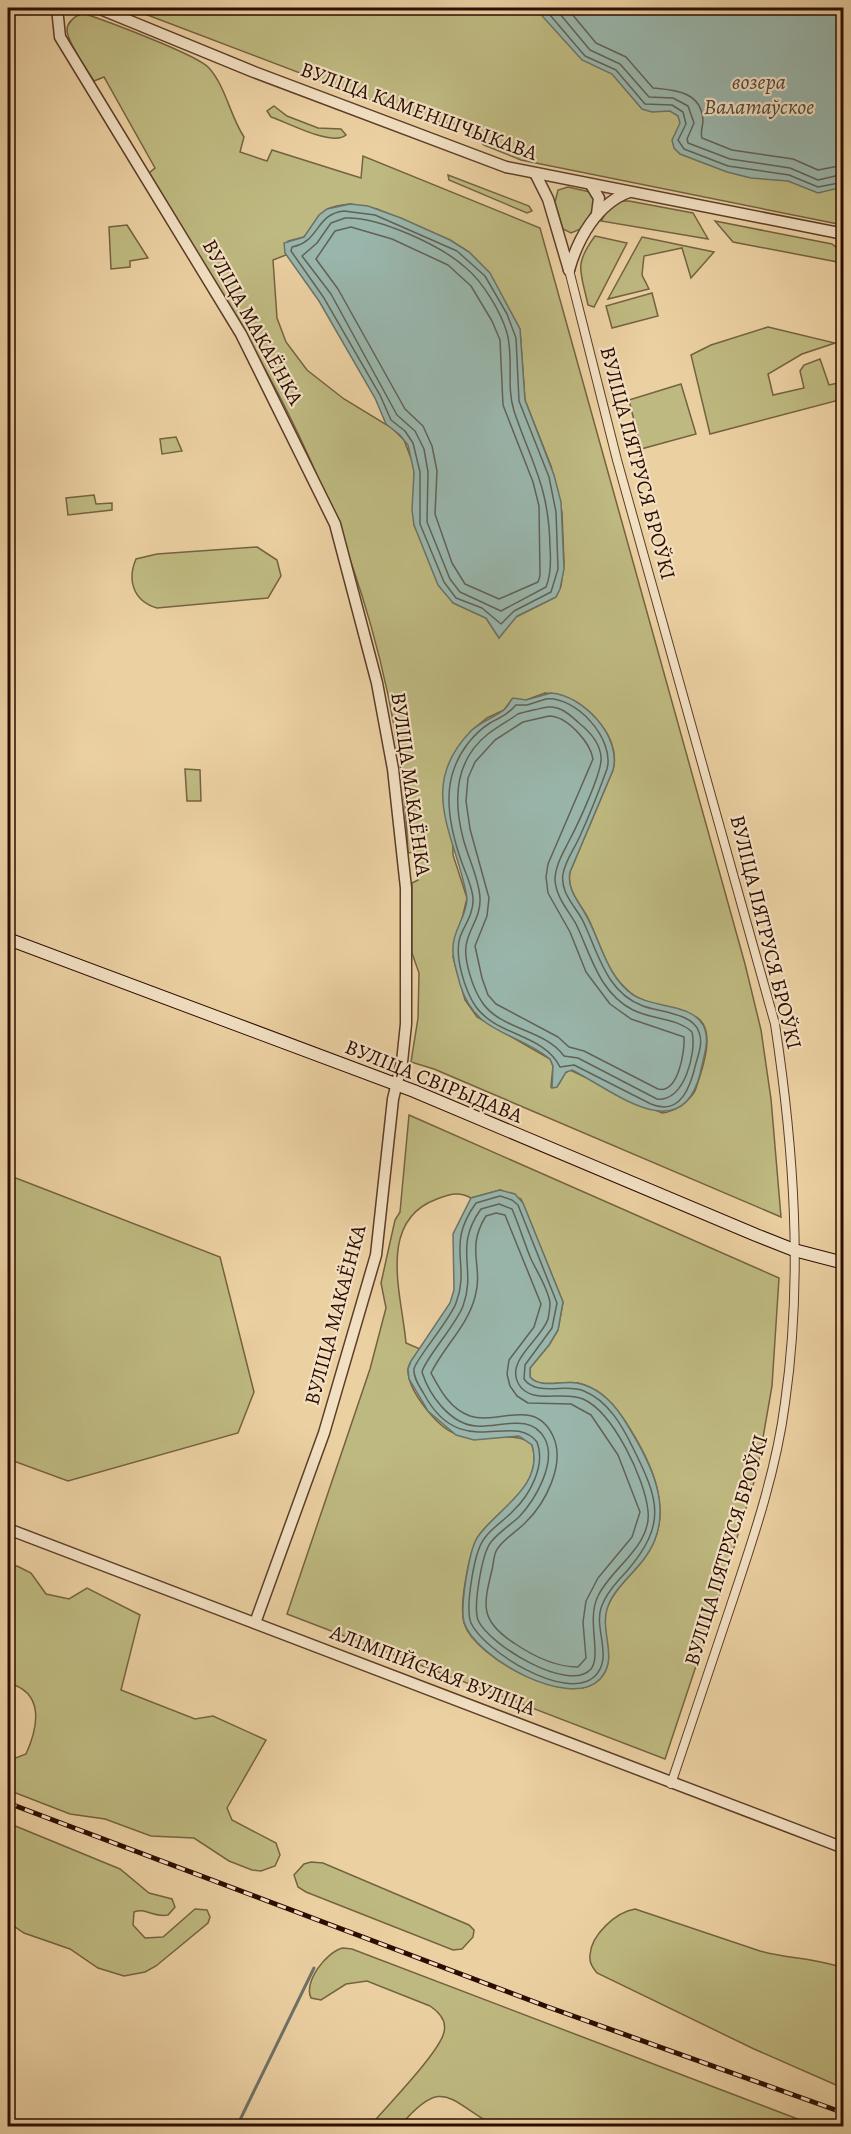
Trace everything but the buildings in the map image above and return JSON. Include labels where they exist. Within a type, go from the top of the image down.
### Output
[{"type":"main road","name":"ВУЛІЦА СВІРЫДАВА","points":[[8,939],[286,1041],[395,1084],[794,1250],[843,1263]]},
{"type":"street","name":"ВУЛІЦА МАКАЁНКА","points":[[57,8],[60,37],[241,334],[335,524],[377,683],[393,769],[406,888],[408,960],[406,1024],[402,1062],[395,1084],[376,1255],[324,1433],[255,1623]]},
{"type":"street","name":"ВУЛІЦА КАМЕНШЧЫКАВА","points":[[98,8],[254,72],[506,167],[536,175],[843,234]]},
{"type":"street","points":[[536,175],[548,200],[569,270]]},
{"type":"street","points":[[548,200],[550,190],[564,180]]},
{"type":"street","points":[[591,184],[599,198],[597,217]]},
{"type":"street","points":[[569,270],[576,245],[584,233],[606,205],[629,192]]},
{"type":"street","points":[[556,230],[567,237],[584,233]]},
{"type":"street","name":"ВУЛІЦА ПЯТРУСЯ БРОЎКІ","points":[[569,270],[617,460],[775,1024],[785,1089],[794,1192],[795,1276],[785,1402],[779,1439],[741,1578],[671,1784]]},
{"type":"street","name":"АЛІМПІЙСКАЯ ВУЛІЦА","points":[[8,1529],[843,1848]]},
{"type":"shaded area","points":[[129,8],[843,8],[843,225],[521,160],[484,145],[463,125],[421,119]]},
{"type":"shaded area","points":[[82,13],[150,38],[188,55],[209,68],[220,84],[244,137],[240,152],[267,161],[272,150],[361,178],[363,156],[540,228],[745,964],[761,1030],[771,1099],[781,1217],[434,1069],[411,1062],[418,1018],[419,973],[412,953],[412,883],[418,880],[415,852],[408,853],[404,795],[396,738],[371,625],[333,515],[286,409],[237,319],[149,173],[155,168],[104,77],[94,81],[74,49],[67,27]],"holes":[[[350,204],[377,209],[450,240],[469,252],[489,273],[520,329],[525,400],[551,466],[562,512],[564,563],[561,586],[556,597],[514,618],[499,638],[486,618],[453,603],[414,525],[414,466],[404,440],[392,428],[344,399],[307,370],[286,342],[277,318],[273,260],[286,255],[288,241],[304,237],[325,210]],[[545,693],[571,700],[595,718],[605,730],[614,756],[613,770],[570,872],[569,879],[574,896],[588,918],[610,968],[623,985],[641,999],[696,1017],[703,1023],[706,1032],[706,1052],[695,1091],[685,1103],[667,1112],[662,1113],[570,1070],[565,1073],[559,1084],[551,1087],[553,1066],[550,1059],[477,1017],[465,1000],[453,957],[467,898],[453,855],[452,757],[471,731],[487,718],[504,710],[512,699],[526,700]]]},
{"type":"shaded area","points":[[274,106],[287,116],[318,128],[341,129],[346,135],[331,138],[298,128],[271,117],[267,111]]},
{"type":"shaded area","points":[[448,175],[529,206],[532,211],[527,213],[449,180]]},
{"type":"shaded area","points":[[568,187],[590,192],[596,203],[583,228],[571,233],[563,229],[555,202],[558,190]]},
{"type":"shaded area","points":[[619,201],[693,213],[708,239],[601,221],[610,206]]},
{"type":"shaded area","points":[[715,221],[832,244],[843,253],[843,263],[733,242]]},
{"type":"shaded area","points":[[127,225],[148,258],[130,261],[130,267],[111,269],[109,227]]},
{"type":"shaded area","points":[[595,236],[627,243],[594,307],[588,305],[581,276],[581,262]]},
{"type":"shaded area","points":[[642,237],[714,252],[691,278],[682,248],[644,256],[642,275],[649,289],[608,299]]},
{"type":"shaded area","points":[[652,293],[658,316],[612,328],[606,306]]},
{"type":"shaded area","points":[[768,327],[835,343],[802,354],[768,374],[773,395],[804,388],[800,371],[804,365],[820,359],[829,385],[843,382],[843,399],[710,434],[691,355],[711,345]]},
{"type":"shaded area","points":[[681,384],[696,434],[641,449],[629,400]]},
{"type":"shaded area","points":[[176,437],[182,451],[162,454],[160,439]]},
{"type":"shaded area","points":[[94,495],[96,504],[112,503],[112,510],[68,515],[66,498]]},
{"type":"shaded area","points":[[257,547],[277,560],[281,576],[268,598],[157,608],[142,600],[134,589],[132,575],[136,559],[157,554]]},
{"type":"shaded area","points":[[185,769],[200,770],[201,801],[187,801]]},
{"type":"shaded area","points":[[409,1115],[779,1278],[772,1386],[757,1472],[718,1600],[665,1759],[287,1614],[370,1369],[386,1308],[381,1283],[395,1220],[400,1212]],"holes":[[[500,1190],[521,1199],[563,1302],[558,1330],[530,1368],[530,1377],[540,1383],[572,1382],[585,1385],[609,1401],[623,1418],[643,1452],[657,1488],[660,1506],[659,1525],[654,1543],[643,1560],[617,1590],[606,1611],[608,1664],[605,1672],[599,1680],[585,1687],[567,1688],[546,1684],[524,1675],[503,1664],[471,1636],[464,1623],[463,1604],[472,1552],[480,1534],[526,1485],[532,1473],[534,1460],[532,1445],[518,1438],[466,1436],[448,1430],[424,1407],[409,1378],[409,1366],[420,1349],[406,1343],[398,1283],[399,1242],[406,1224],[418,1210],[437,1199],[450,1195],[462,1194],[471,1198]]]},
{"type":"shaded area","points":[[8,1175],[220,1257],[254,1392],[238,1433],[68,1481],[8,1459]]},
{"type":"shaded area","points":[[17,1566],[31,1573],[46,1594],[69,1599],[87,1588],[140,1615],[121,1690],[195,1719],[213,1716],[266,1740],[227,1808],[232,1820],[276,1843],[280,1855],[275,1866],[261,1871],[252,1870],[229,1861],[194,1838],[151,1836],[105,1819],[70,1814],[8,1790],[8,1761],[26,1754],[36,1721],[33,1702],[28,1694],[20,1687],[8,1683],[8,1567]]},
{"type":"shaded area","points":[[8,1823],[120,1869],[149,1893],[172,1899],[175,1907],[168,1915],[134,1912],[133,1925],[145,1938],[163,1937],[195,1909],[207,1910],[210,1917],[208,1923],[156,1966],[145,1972],[124,1976],[98,1968],[70,1949],[24,1933],[8,1922]]},
{"type":"shaded area","points":[[323,1863],[469,1925],[474,1930],[473,1937],[462,1949],[453,1950],[306,1892],[298,1887],[294,1875],[304,1864]]},
{"type":"shaded area","points":[[635,1909],[760,1951],[823,1962],[843,1968],[843,2088],[754,2049],[597,1973],[590,1958],[591,1947],[595,1940],[613,1920]]},
{"type":"shaded area","points":[[343,1948],[352,1949],[816,2126],[495,2126],[456,2101],[446,2097],[437,2097],[426,2101],[400,2126],[370,2126],[433,2053],[444,2032],[444,2024],[439,2014],[430,2006],[367,1981],[346,1984],[321,2000],[311,1998],[310,1984],[318,1968],[330,1955]]},
{"type":"water","name":"возера Валатаўское","points":[[535,8],[843,8],[843,187],[818,193],[788,181],[751,178],[727,172],[680,154],[674,148],[672,140],[680,123],[678,116],[670,111],[652,112],[642,109],[612,74],[582,60]]},
{"type":"water","points":[[350,204],[368,206],[401,218],[450,240],[469,252],[490,273],[520,329],[525,400],[554,475],[561,502],[564,569],[556,597],[517,616],[499,638],[486,618],[453,603],[438,585],[414,525],[412,510],[414,472],[408,445],[386,424],[375,398],[319,301],[285,253],[284,243],[304,237],[319,215],[327,209]]},
{"type":"water","points":[[551,693],[575,701],[597,720],[612,744],[614,757],[613,770],[570,872],[572,892],[589,921],[606,961],[624,988],[641,999],[690,1013],[703,1025],[705,1031],[706,1049],[700,1074],[691,1096],[678,1108],[662,1111],[645,1108],[572,1070],[566,1072],[557,1087],[552,1088],[553,1066],[550,1059],[497,1030],[475,1013],[460,984],[453,947],[467,898],[444,813],[445,773],[454,753],[470,732],[505,709],[513,698],[526,700]]},
{"type":"water","points":[[500,1190],[515,1194],[523,1203],[563,1302],[558,1330],[530,1368],[530,1377],[540,1383],[571,1382],[584,1385],[609,1401],[619,1412],[643,1451],[657,1487],[660,1505],[659,1523],[654,1541],[644,1559],[610,1602],[605,1618],[608,1663],[600,1679],[586,1687],[568,1689],[524,1676],[485,1650],[471,1636],[463,1615],[468,1566],[474,1545],[485,1528],[525,1486],[534,1460],[532,1445],[519,1436],[474,1440],[456,1435],[428,1411],[409,1379],[408,1369],[411,1361],[450,1303],[454,1290],[453,1234],[471,1198]]},
{"type":"waterway","points":[[237,2126],[314,1968]]},
{"type":"railway","points":[[8,1803],[548,2007],[844,2113]]}]
